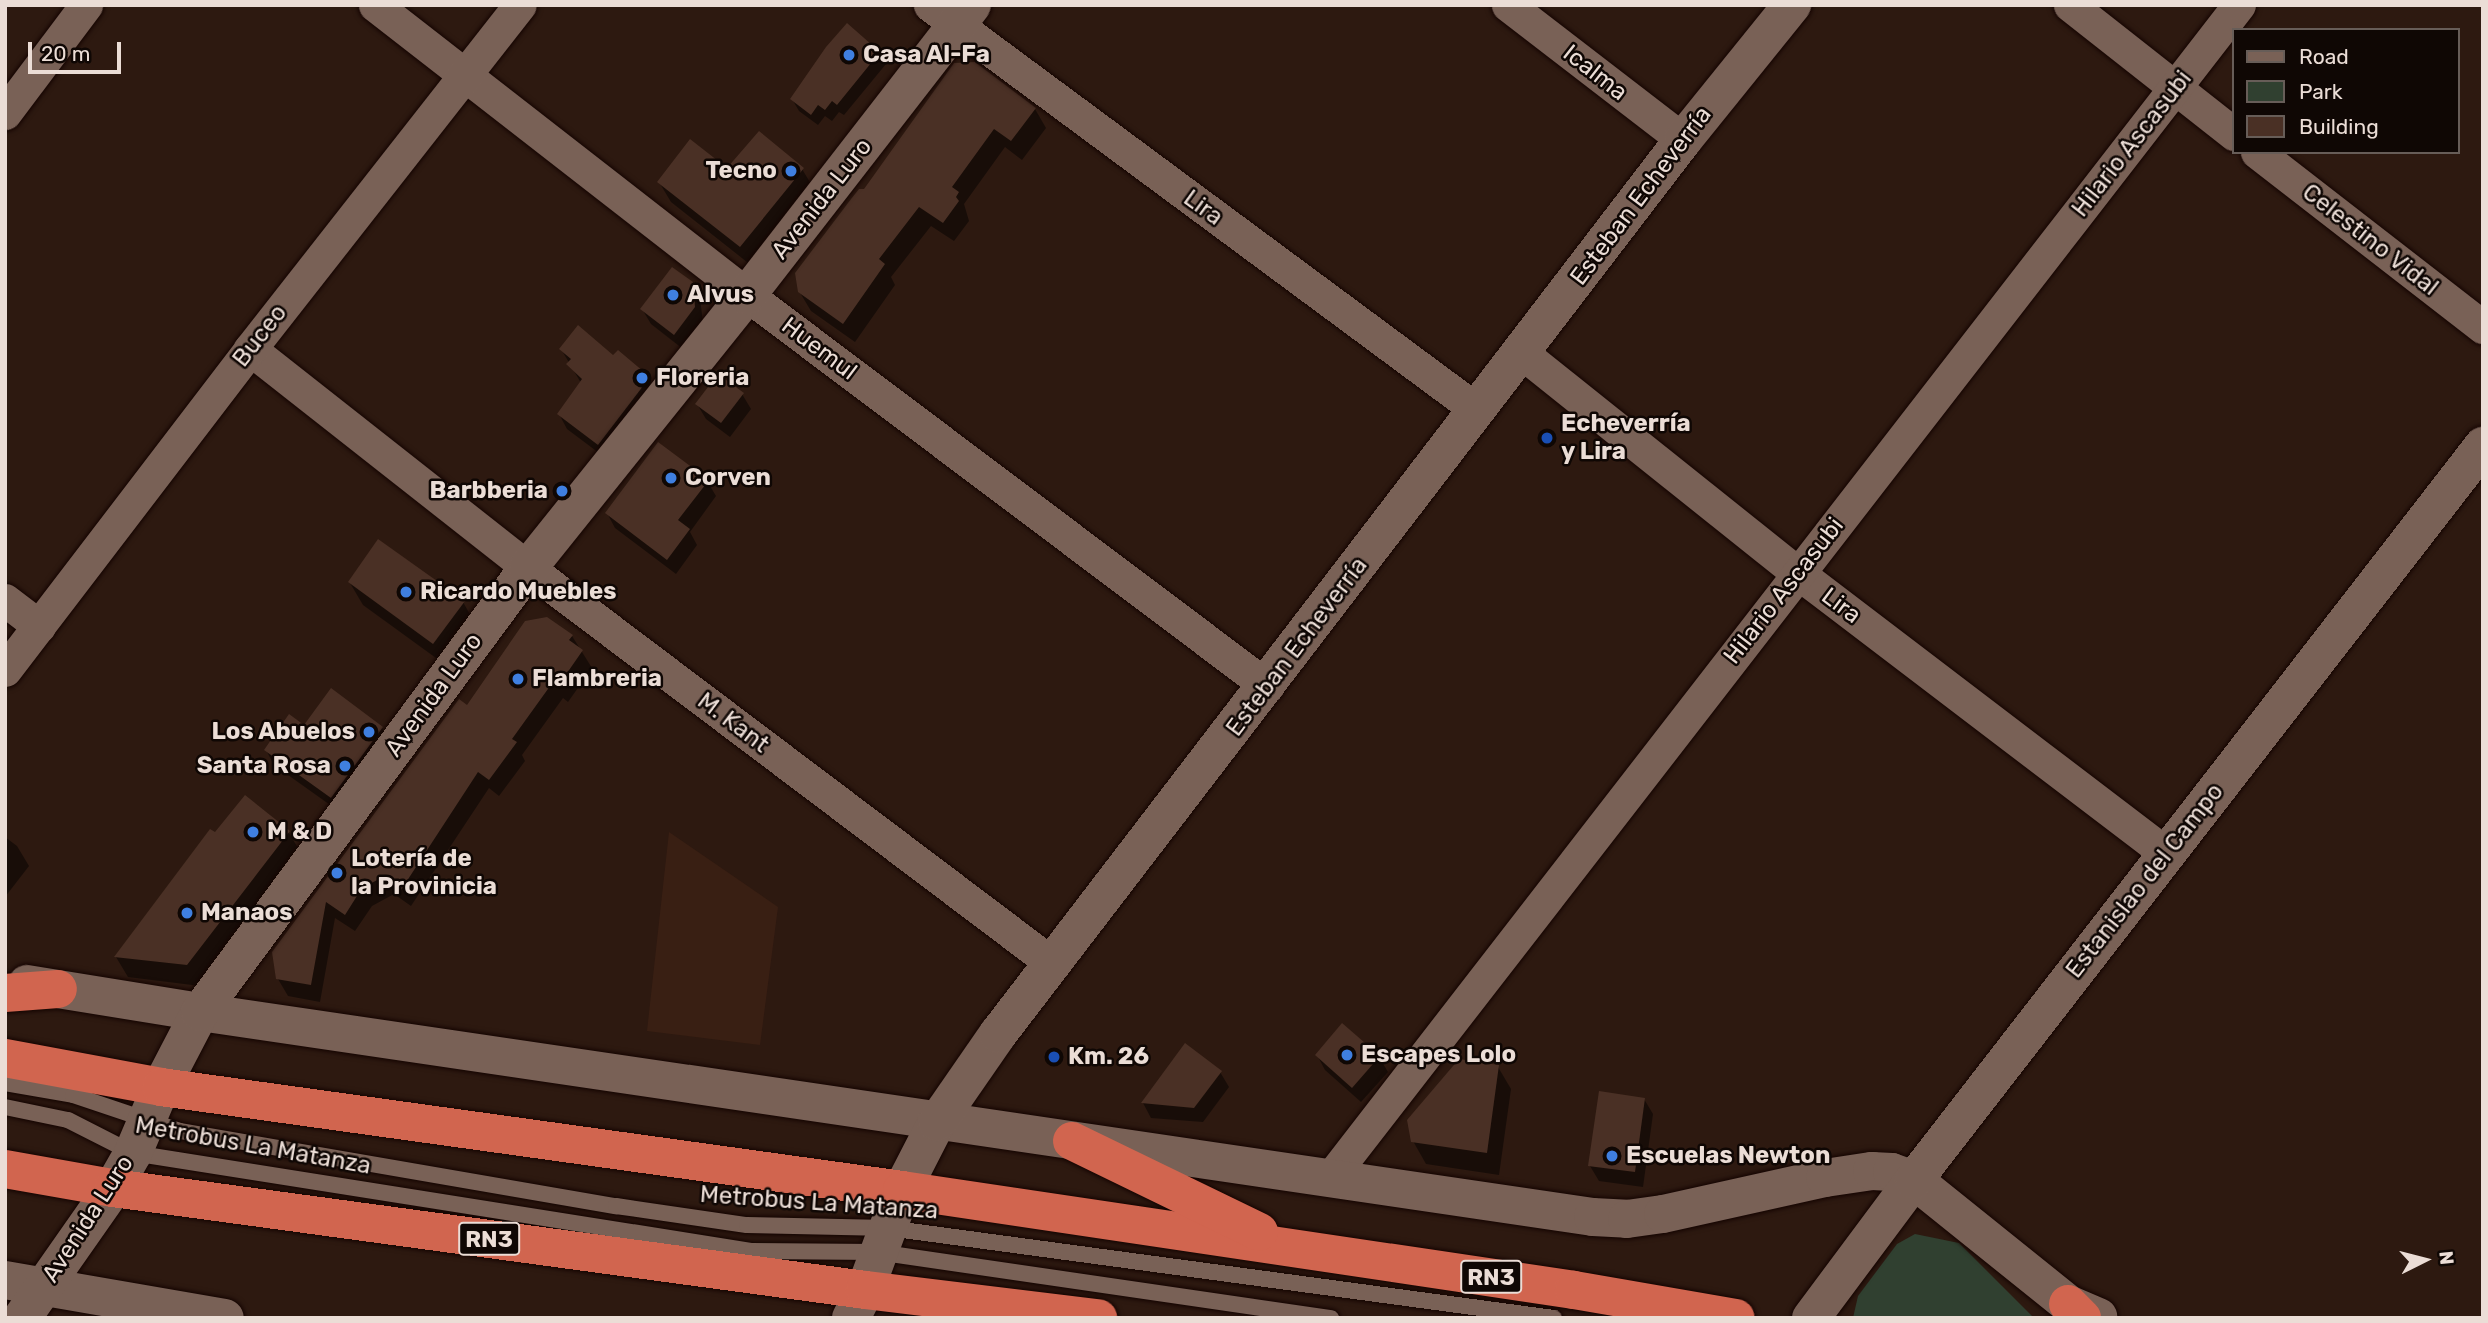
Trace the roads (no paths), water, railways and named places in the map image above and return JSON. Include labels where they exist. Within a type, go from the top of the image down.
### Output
[{"type":"highway","points":[[5,993],[58,989]]},
{"type":"highway","name":"RN3","points":[[5,1058],[146,1120],[902,1190],[1574,1290],[1696,1314],[1736,1318]]},
{"type":"highway","points":[[1072,1141],[1292,1248]]},
{"type":"highway","name":"RN3","points":[[5,1169],[858,1304],[1098,1318]]},
{"type":"street","points":[[5,113],[86,5]]},
{"type":"street","name":"Huemul","points":[[375,5],[747,295],[1267,687]]},
{"type":"street","name":"Buceo","points":[[5,670],[250,349],[463,74],[520,5]]},
{"type":"street","name":"Icalma","points":[[1507,5],[1683,140]]},
{"type":"street","name":"Esteban Echeverría","points":[[858,1304],[902,1190],[937,1122],[998,1034],[1267,687],[1683,140],[1792,5]]},
{"type":"street","points":[[2070,5],[2232,132]]},
{"type":"street","name":"Hilario Ascasubi","points":[[1329,1178],[2239,5]]},
{"type":"street","name":"Avenida Luro","points":[[22,1318],[113,1188],[200,1012],[528,568],[747,295],[953,12]]},
{"type":"street","name":"Lira","points":[[953,12],[1477,410]]},
{"type":"street","name":"Celestino Vidal","points":[[2261,154],[2483,327]]},
{"type":"street","name":"M. Kant","points":[[250,349],[528,568],[1053,964]]},
{"type":"street","name":"Lira","points":[[1522,353],[1798,573],[2166,853]]},
{"type":"street","name":"Estanislao del Campo","points":[[1811,1318],[2166,853],[2483,446]]},
{"type":"street","points":[[5,600],[39,626]]},
{"type":"street","points":[[5,980],[200,1012],[937,1122],[1593,1217],[1627,1219],[1872,1171],[1892,1172],[1914,1180],[2083,1313]]},
{"type":"street","points":[[5,1280],[225,1318]]},
{"type":"lane","name":"Metrobus La Matanza","points":[[5,1083],[73,1095],[180,1131],[255,1146],[747,1225],[1554,1318]]},
{"type":"lane","name":"Metrobus La Matanza","points":[[5,1107],[68,1120],[146,1120],[752,1251],[882,1240],[1331,1318]]},
{"type":"place","name":"Casa Al-Fa","points":[[849,55]]},
{"type":"place","name":"Tecno","points":[[791,171]]},
{"type":"place","name":"Alvus","points":[[673,295]]},
{"type":"place","name":"Floreria","points":[[642,378]]},
{"type":"place","name":"Echeverría y Lira","points":[[1547,438]]},
{"type":"place","name":"Corven","points":[[671,478]]},
{"type":"place","name":"Barbberia","points":[[562,491]]},
{"type":"place","name":"Ricardo Muebles","points":[[406,592]]},
{"type":"place","name":"Flambreria","points":[[518,679]]},
{"type":"place","name":"Los Abuelos","points":[[369,732]]},
{"type":"place","name":"Santa Rosa","points":[[345,766]]},
{"type":"place","name":"M & D","points":[[253,832]]},
{"type":"place","name":"Lotería de la Provinicia","points":[[337,873]]},
{"type":"place","name":"Manaos","points":[[187,913]]},
{"type":"place","name":"Escapes Lolo","points":[[1347,1055]]},
{"type":"place","name":"Km. 26","points":[[1054,1057]]},
{"type":"place","name":"Escuelas Newton","points":[[1612,1156]]}]
